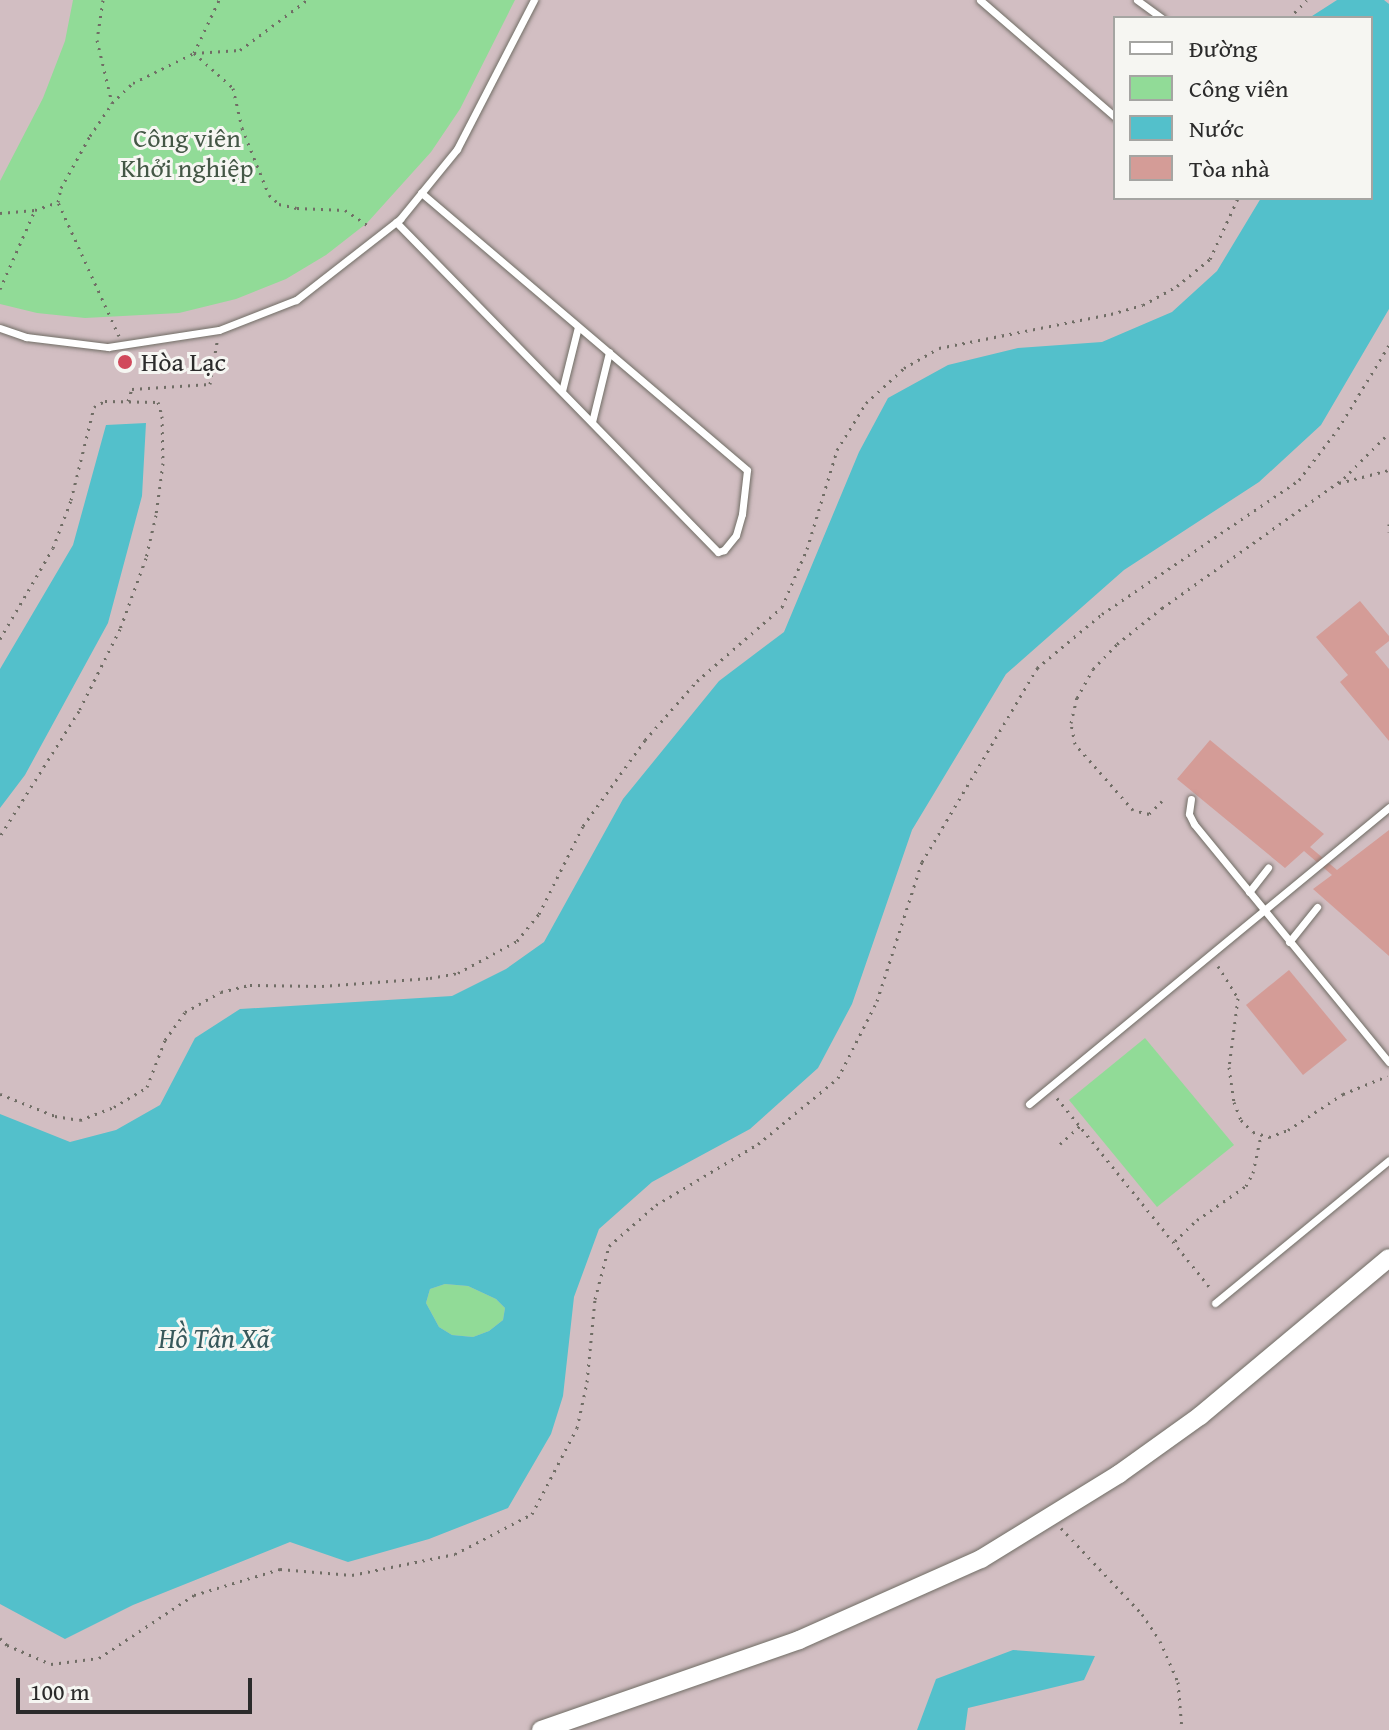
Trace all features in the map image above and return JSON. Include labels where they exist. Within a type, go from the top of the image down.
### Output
[{"type":"street","points":[[541,1730],[867,1613],[981,1559],[1052,1518],[1200,1416],[1389,1258]]},
{"type":"lane","points":[[0,328],[26,337],[108,347],[219,330],[296,300],[396,222],[457,149],[534,0]]},
{"type":"lane","points":[[984,3],[996,0]]},
{"type":"lane","points":[[1137,0],[1159,16]]},
{"type":"lane","points":[[984,3],[1113,115]]},
{"type":"lane","points":[[396,222],[718,552],[724,550],[736,535],[742,514],[747,470],[421,193]]},
{"type":"lane","points":[[562,391],[578,327]]},
{"type":"lane","points":[[592,422],[609,352]]},
{"type":"lane","points":[[1191,799],[1189,814],[1194,824],[1389,1062]]},
{"type":"lane","points":[[1029,1104],[1389,807]]},
{"type":"lane","points":[[1249,892],[1268,868]]},
{"type":"lane","points":[[1289,942],[1317,907]]},
{"type":"lane","points":[[1215,1303],[1389,1160]]},
{"type":"path","points":[[103,0],[97,40],[112,103]]},
{"type":"path","points":[[194,53],[219,0]]},
{"type":"path","points":[[123,344],[58,202],[61,188],[112,103],[133,83],[194,53],[240,50],[307,0]]},
{"type":"path","points":[[1291,16],[1307,0]]},
{"type":"path","points":[[194,53],[233,88],[242,128],[269,195],[279,204],[297,208],[345,210],[367,223],[378,236]]},
{"type":"path","points":[[0,1094],[55,1116],[80,1120],[114,1107],[147,1087],[165,1040],[185,1012],[221,992],[250,985],[322,986],[430,978],[458,973],[517,941],[539,914],[583,826],[645,740],[697,681],[782,607],[807,549],[837,450],[866,403],[904,368],[939,348],[1143,305],[1177,286],[1210,259],[1237,200]]},
{"type":"path","points":[[0,213],[35,210],[58,202]]},
{"type":"path","points":[[0,289],[35,210]]},
{"type":"path","points":[[128,401],[132,389],[210,384],[219,330]]},
{"type":"path","points":[[0,1638],[7,1645],[51,1664],[99,1658],[194,1595],[280,1569],[352,1575],[455,1554],[532,1514],[577,1428],[587,1382],[595,1299],[609,1246],[656,1205],[758,1144],[838,1078],[877,1001],[922,862],[1037,668],[1102,614],[1299,480],[1338,429],[1389,345]]},
{"type":"path","points":[[0,639],[53,548],[71,500],[94,407],[105,401],[158,402],[162,416],[163,463],[146,558],[120,629],[79,711],[0,836]]},
{"type":"path","points":[[1162,801],[1149,814],[1133,810],[1075,744],[1071,723],[1077,698],[1087,679],[1128,635],[1336,483],[1389,433]]},
{"type":"path","points":[[1336,483],[1389,470]]},
{"type":"path","points":[[1389,524],[1389,532]]},
{"type":"path","points":[[1218,966],[1238,998],[1229,1067],[1234,1102],[1241,1120],[1261,1135],[1269,1137],[1288,1130],[1343,1094],[1387,1076]]},
{"type":"path","points":[[1057,1098],[1212,1290]]},
{"type":"path","points":[[1060,1144],[1080,1126]]},
{"type":"path","points":[[1174,1242],[1197,1220],[1246,1186],[1253,1173],[1261,1135]]},
{"type":"path","points":[[1052,1518],[1142,1614],[1160,1641],[1178,1682],[1182,1730]]},
{"type":"shaded area","points":[[0,0],[1389,0],[1389,1730],[0,1730]]},
{"type":"green space","name":"Công viên Khởi nghiệp","points":[[73,0],[515,0],[460,109],[431,152],[367,223],[326,255],[286,279],[236,299],[179,313],[85,318],[37,313],[0,304],[0,181],[43,98],[65,41]]},
{"type":"green space","points":[[1145,1038],[1234,1145],[1157,1207],[1069,1100]]},
{"type":"green space","points":[[445,1284],[468,1286],[496,1299],[505,1308],[503,1320],[489,1331],[473,1337],[452,1335],[439,1327],[426,1303],[430,1289]]},
{"type":"water","name":"Hồ Tân Xã","points":[[1337,0],[1384,0],[1389,4],[1389,309],[1321,425],[1259,482],[1124,570],[1006,674],[912,830],[852,1004],[818,1068],[750,1129],[652,1182],[599,1229],[574,1297],[563,1396],[551,1434],[508,1508],[429,1539],[348,1562],[290,1542],[133,1605],[65,1639],[0,1604],[0,1114],[70,1142],[116,1130],[160,1105],[195,1038],[240,1009],[452,996],[506,969],[544,942],[623,799],[719,681],[784,632],[859,452],[888,398],[948,365],[1018,348],[1102,342],[1172,312],[1217,271],[1260,200],[1373,200],[1373,16],[1312,16]],"holes":[[[445,1284],[468,1286],[496,1299],[505,1308],[503,1320],[489,1331],[473,1337],[452,1335],[439,1327],[426,1303],[430,1289]]]},
{"type":"water","points":[[146,423],[142,496],[108,623],[25,775],[0,808],[0,669],[73,545],[106,425]]},
{"type":"water","points":[[1013,1650],[1095,1656],[1084,1680],[968,1708],[965,1730],[917,1730],[936,1679]]},
{"type":"building","points":[[1360,601],[1389,636],[1389,641],[1375,652],[1389,669],[1389,741],[1340,682],[1348,675],[1316,637]]},
{"type":"building","points":[[1210,740],[1324,834],[1310,847],[1337,870],[1389,830],[1389,956],[1313,889],[1332,875],[1304,851],[1285,868],[1177,779]]},
{"type":"building","points":[[1289,970],[1347,1040],[1303,1075],[1246,1005]]},
{"type":"place","name":"Hòa Lạc","points":[[125,362]]}]
